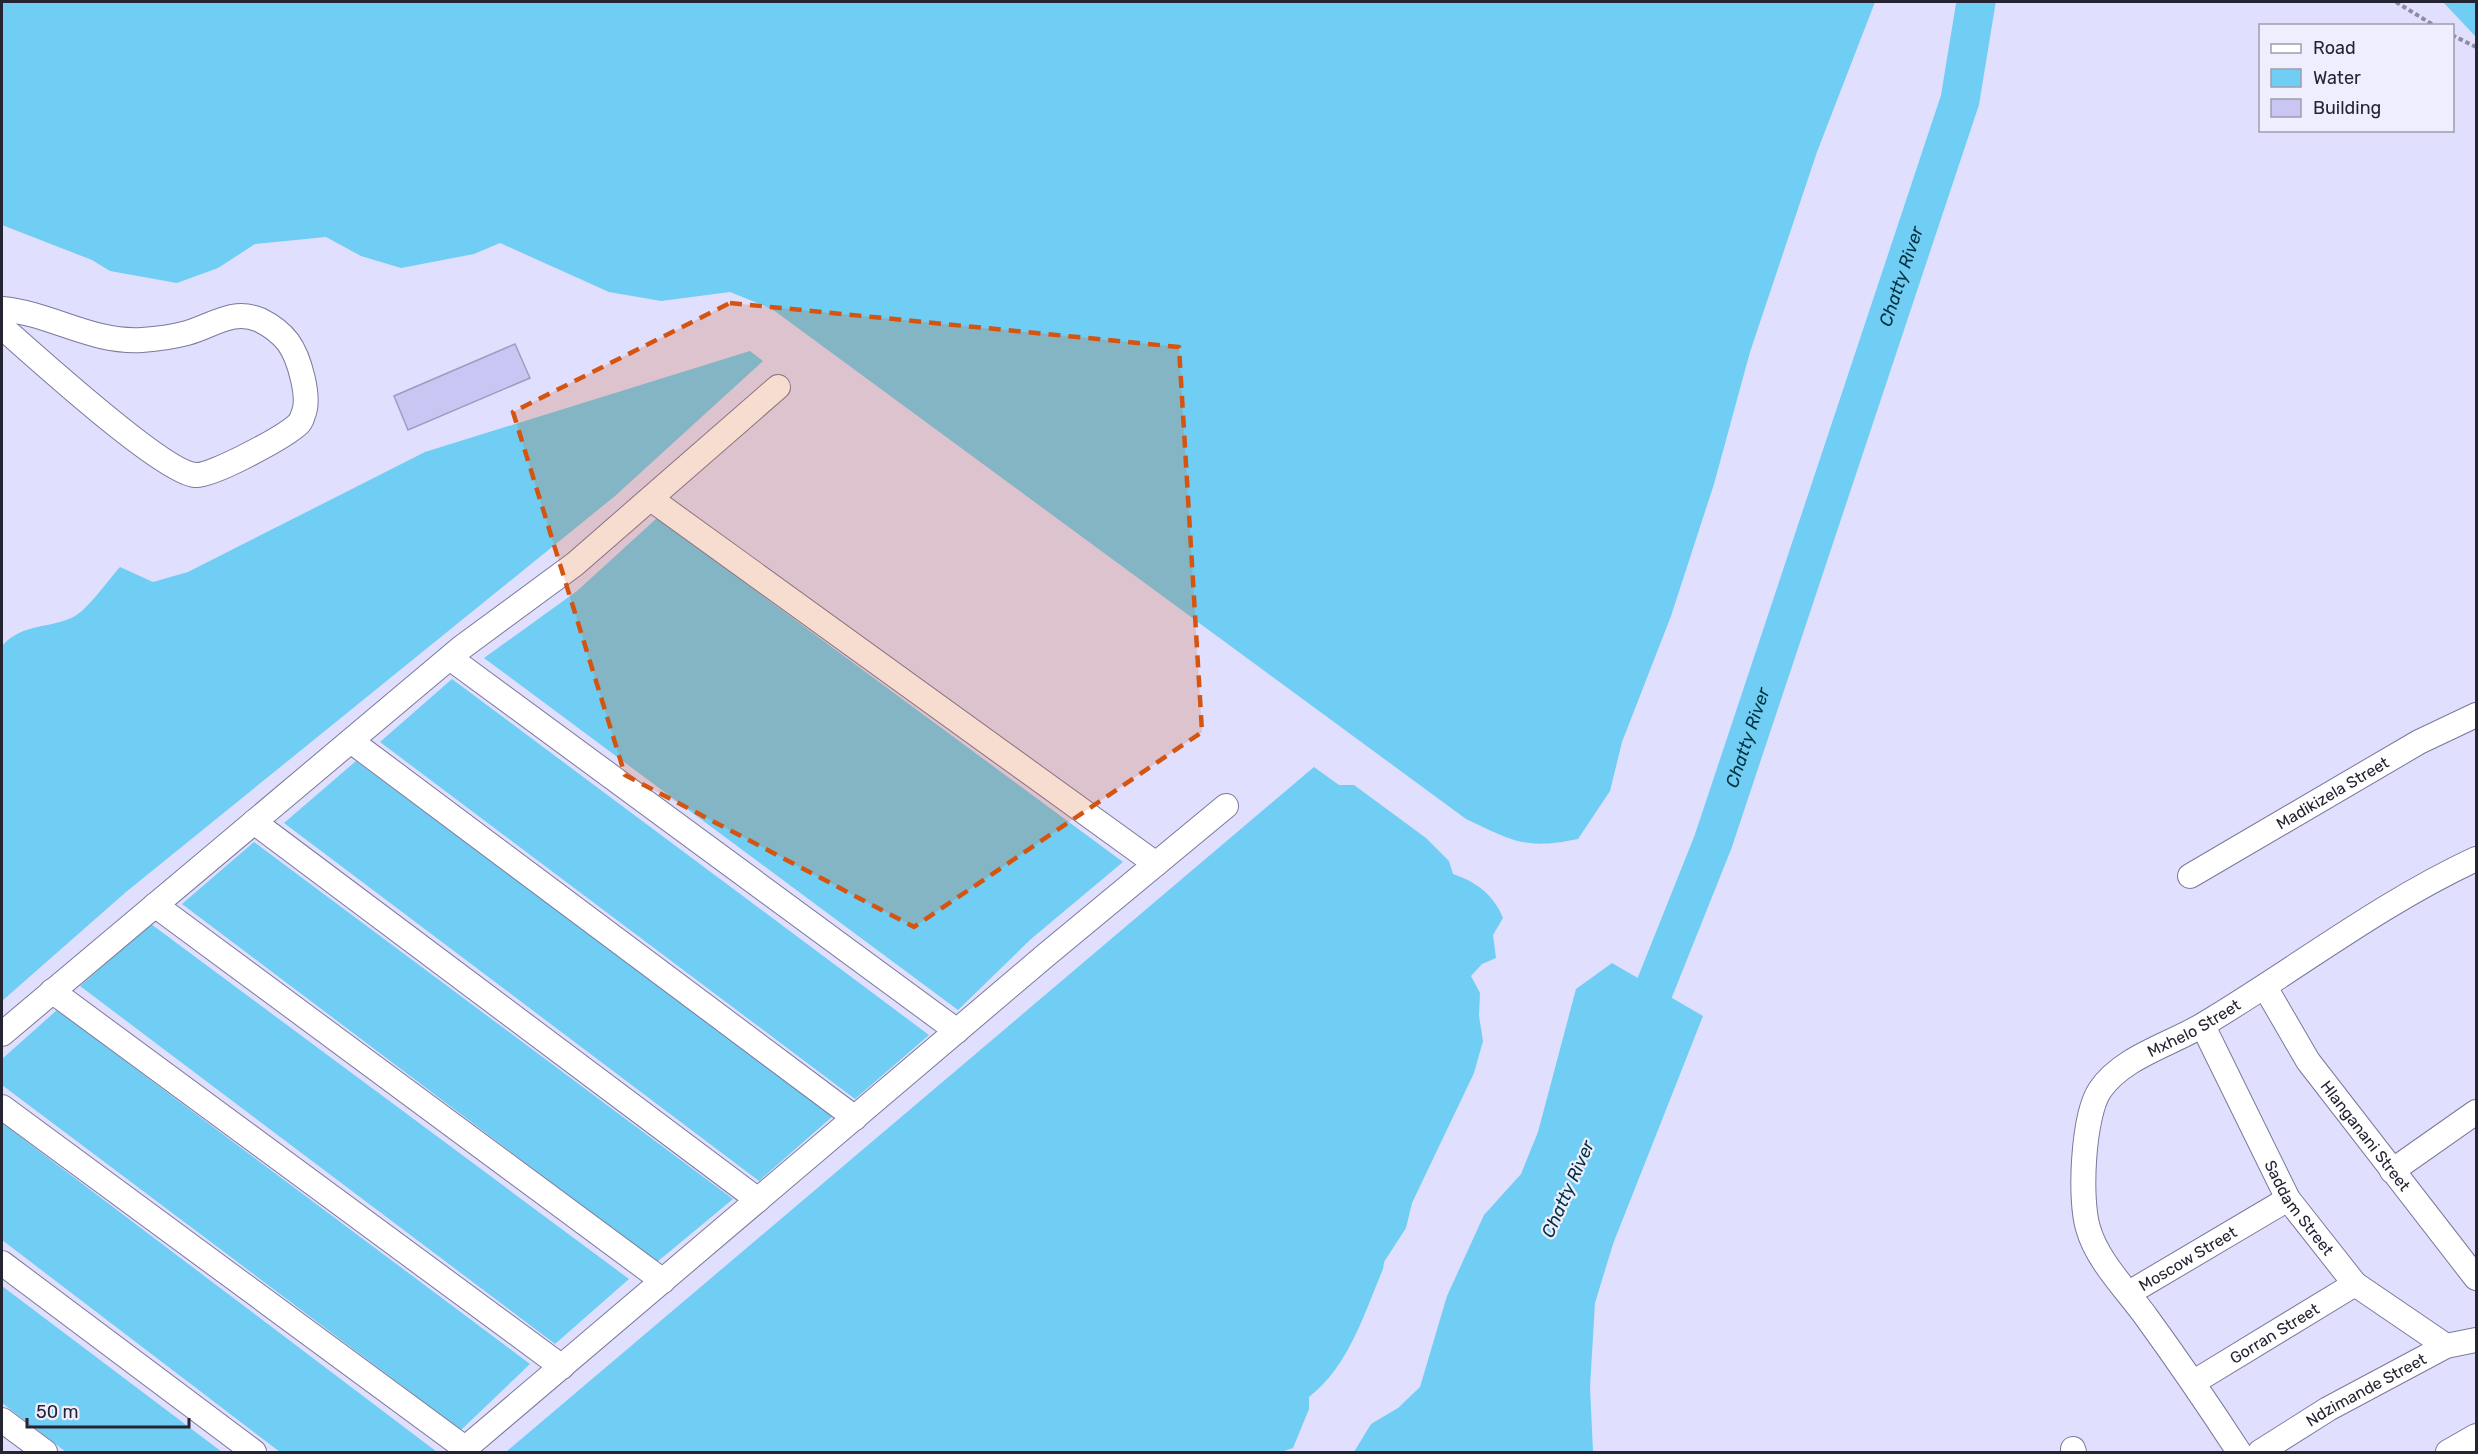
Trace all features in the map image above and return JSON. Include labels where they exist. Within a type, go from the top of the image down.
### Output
[{"type":"street","points":[[2,309],[20,311],[82,333],[121,340],[160,338],[188,333],[234,315],[249,316],[263,322],[289,343],[305,387],[307,405],[297,426],[217,471],[196,476],[175,469],[146,448],[2,327]]},
{"type":"street","points":[[2,1034],[450,658],[575,564],[778,387]]},
{"type":"street","points":[[651,499],[1156,864]]},
{"type":"street","points":[[450,658],[957,1031]]},
{"type":"street","name":"Madikizela Street","points":[[2190,876],[2419,742],[2473,722]]},
{"type":"street","points":[[351,741],[855,1118]]},
{"type":"street","points":[[2,1107],[464,1451],[957,1031],[1226,806]]},
{"type":"street","points":[[254,822],[758,1200]]},
{"type":"street","name":"Mxhelo Street","points":[[2129,1293],[2093,1241],[2085,1215],[2082,1178],[2098,1092],[2120,1069],[2203,1026],[2421,886],[2476,859]]},
{"type":"street","points":[[155,905],[663,1281]]},
{"type":"street","name":"Hlanganani Street","points":[[2265,987],[2308,1061],[2392,1171],[2469,1254],[2476,1278]]},
{"type":"street","points":[[52,991],[562,1367]]},
{"type":"street","name":"Saddam Street","points":[[2203,1026],[2289,1199],[2355,1284],[2446,1346]]},
{"type":"street","points":[[2392,1171],[2476,1112]]},
{"type":"street","name":"Moscow Street","points":[[2239,1452],[2194,1382],[2129,1293],[2289,1199]]},
{"type":"street","points":[[2,1263],[254,1452]]},
{"type":"street","name":"Gorran Street","points":[[2194,1382],[2355,1284]]},
{"type":"street","name":"Ndzimande Street","points":[[2260,1452],[2328,1408],[2446,1346],[2476,1340]]},
{"type":"street","points":[[2,1420],[45,1452]]},
{"type":"street","points":[[2448,1452],[2476,1436]]},
{"type":"path","points":[[2396,2],[2432,24]]},
{"type":"path","points":[[2454,36],[2476,47]]},
{"type":"highlighted area","points":[[730,303],[1179,347],[1202,732],[914,927],[625,775],[513,412]]},
{"type":"water","points":[[2,2],[1875,2],[1817,152],[1750,352],[1714,484],[1671,616],[1622,742],[1610,791],[1578,839],[1545,844],[1508,838],[1466,819],[772,309],[730,292],[661,301],[609,292],[500,243],[474,254],[401,268],[361,256],[326,237],[255,244],[218,268],[177,283],[110,271],[92,260],[2,225]]},
{"type":"water","points":[[2443,2],[2476,2],[2476,37]]},
{"type":"water","points":[[750,351],[763,361],[615,496],[126,892],[2,1001],[2,646],[10,638],[28,629],[57,623],[80,613],[120,567],[153,582],[188,572],[425,452]]},
{"type":"water","points":[[657,518],[1123,862],[1031,939],[958,1010],[484,658],[577,591]]},
{"type":"water","points":[[452,679],[929,1035],[855,1099],[380,742]]},
{"type":"water","points":[[356,761],[833,1116],[759,1181],[284,823]]},
{"type":"water","points":[[1314,767],[1339,785],[1354,785],[1426,838],[1449,861],[1453,874],[1483,890],[1494,902],[1503,918],[1493,935],[1496,958],[1482,964],[1471,976],[1480,993],[1479,1016],[1483,1041],[1474,1073],[1412,1203],[1406,1228],[1384,1262],[1354,1338],[1335,1370],[1309,1397],[1309,1409],[1293,1448],[1281,1452],[506,1452]]},
{"type":"water","points":[[254,842],[733,1199],[657,1262],[182,904]]},
{"type":"water","points":[[151,924],[629,1279],[555,1344],[80,986]]},
{"type":"water","points":[[1612,963],[1703,1016],[1613,1244],[1595,1303],[1590,1387],[1593,1452],[1354,1452],[1371,1424],[1398,1408],[1420,1387],[1447,1296],[1484,1215],[1521,1174],[1538,1132],[1576,989]]},
{"type":"water","points":[[57,1010],[530,1364],[461,1430],[2,1085],[2,1059]]},
{"type":"water","points":[[2,1123],[437,1452],[280,1452],[2,1240]]},
{"type":"water","points":[[2,1286],[222,1452],[66,1452],[2,1403]]},
{"type":"building","points":[[515,344],[530,378],[408,430],[394,396]]},
{"type":"waterway","name":"Chatty River","points":[[1635,1037],[1713,842],[1960,100],[1976,2]]}]
